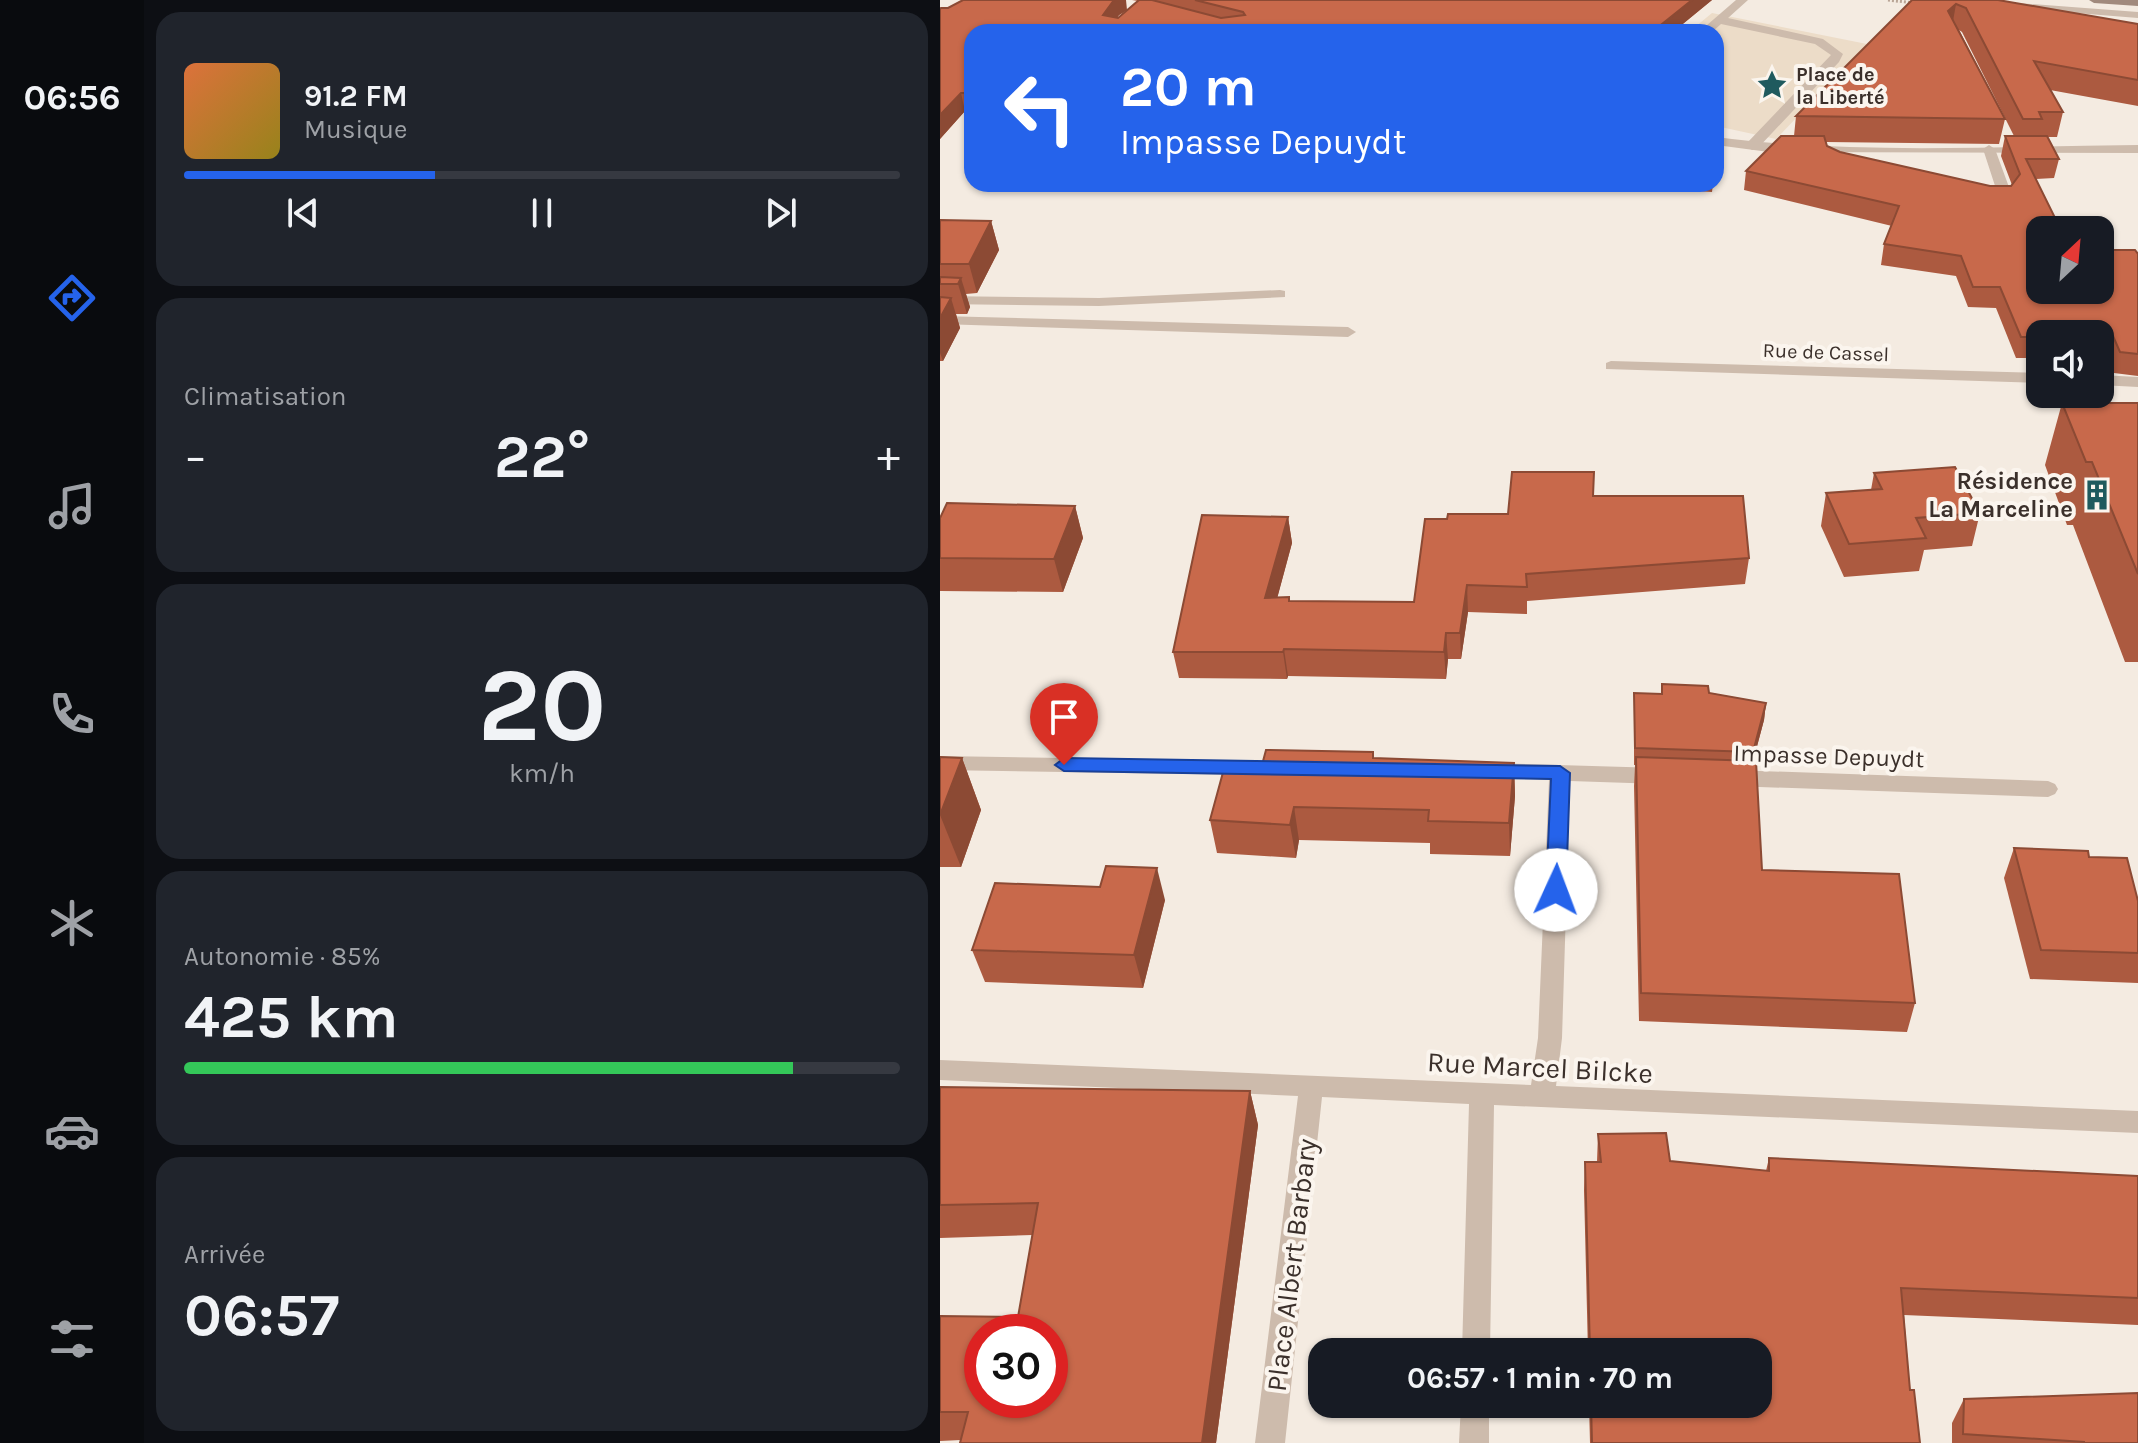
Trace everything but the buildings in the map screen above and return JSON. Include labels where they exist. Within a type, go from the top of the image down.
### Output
[{"type":"street","points":[[1714,24],[1743,0]]},
{"type":"street","points":[[2094,0],[2138,3]]},
{"type":"street","points":[[2006,5],[2138,15]]},
{"type":"street","points":[[1719,20],[1819,41],[1837,54],[1835,60],[1752,146]]},
{"type":"street","points":[[1724,142],[1829,150],[1989,149],[2007,142],[2138,149]]},
{"type":"street","points":[[1986,199],[2006,198],[1989,149]]},
{"type":"street","points":[[1829,150],[1831,160],[1843,166]]},
{"type":"street","points":[[940,300],[1099,302],[1280,294]]},
{"type":"street","points":[[940,320],[1348,332]]},
{"type":"street","name":"Rue de Cassel","points":[[1611,366],[2026,378]]},
{"type":"street","points":[[2114,381],[2138,382]]},
{"type":"street","points":[[940,763],[1274,768]]},
{"type":"street","points":[[1465,771],[1686,777]]},
{"type":"street","points":[[1542,1097],[1550,1038],[1560,773]]},
{"type":"street","name":"Impasse Depuydt","points":[[1718,778],[2048,789]]},
{"type":"street","name":"Rue Marcel Bilcke","points":[[940,1070],[2138,1122]]},
{"type":"street","name":"Place Albert Barbary","points":[[1270,1443],[1311,1087]]},
{"type":"street","points":[[1476,1338],[1482,1095]]},
{"type":"street","points":[[1474,1443],[1475,1418]]},
{"type":"shaded area","name":"Place de la Liberté","points":[[1712,13],[1867,44],[1776,139],[1724,128],[1724,24],[1699,24]]},
{"type":"place","name":"Place de la Liberté","points":[[1772,85]]},
{"type":"place","name":"Résidence La Marceline","points":[[2097,495]]},
{"type":"route","points":[[1064,765],[1560,773],[1556,890]]}]
